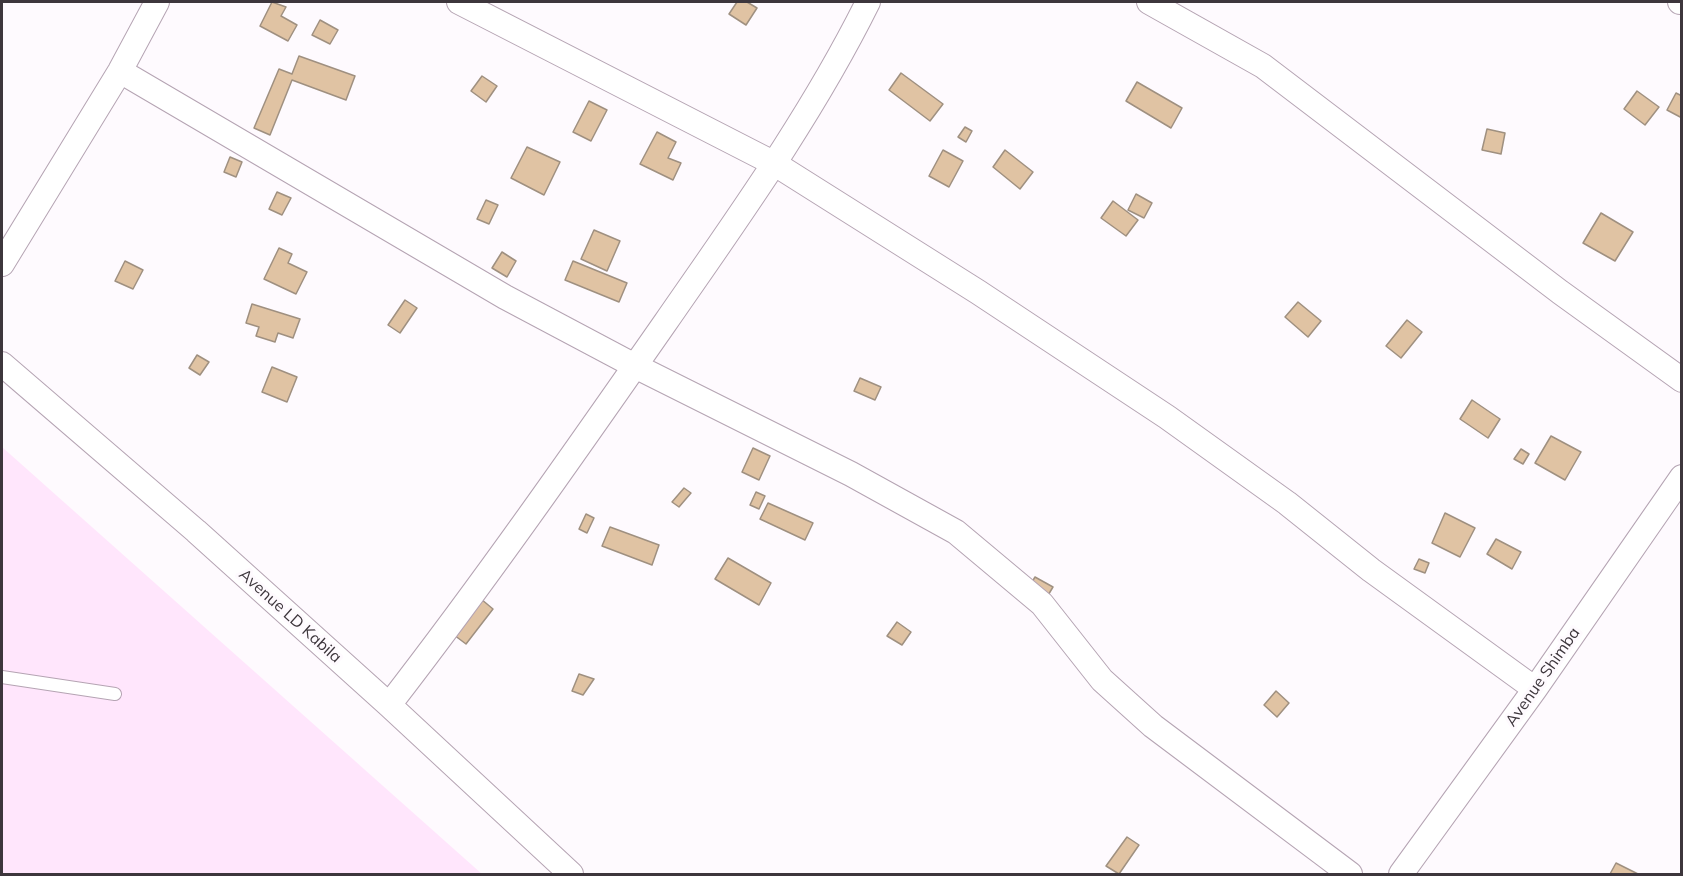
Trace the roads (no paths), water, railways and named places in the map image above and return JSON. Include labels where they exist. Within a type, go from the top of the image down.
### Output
[{"type":"street","points":[[2,264],[120,71],[157,2]]},
{"type":"street","points":[[459,2],[775,164],[978,292],[1167,417],[1287,503],[1371,570],[1534,689]]},
{"type":"street","points":[[389,705],[452,622],[635,366],[775,164],[854,31],[868,2]]},
{"type":"street","points":[[1149,2],[1263,66],[1560,292],[1682,380]]},
{"type":"street","points":[[120,71],[505,297],[635,366],[851,474],[956,532],[1042,604],[1102,680],[1126,703],[1153,726],[1350,874]]},
{"type":"street","name":"Avenue LD Kabila","points":[[2,364],[196,531],[389,705],[571,874]]},
{"type":"street","name":"Avenue Shimba","points":[[1401,874],[1682,477]]},
{"type":"lane","points":[[2,677],[115,694]]}]
